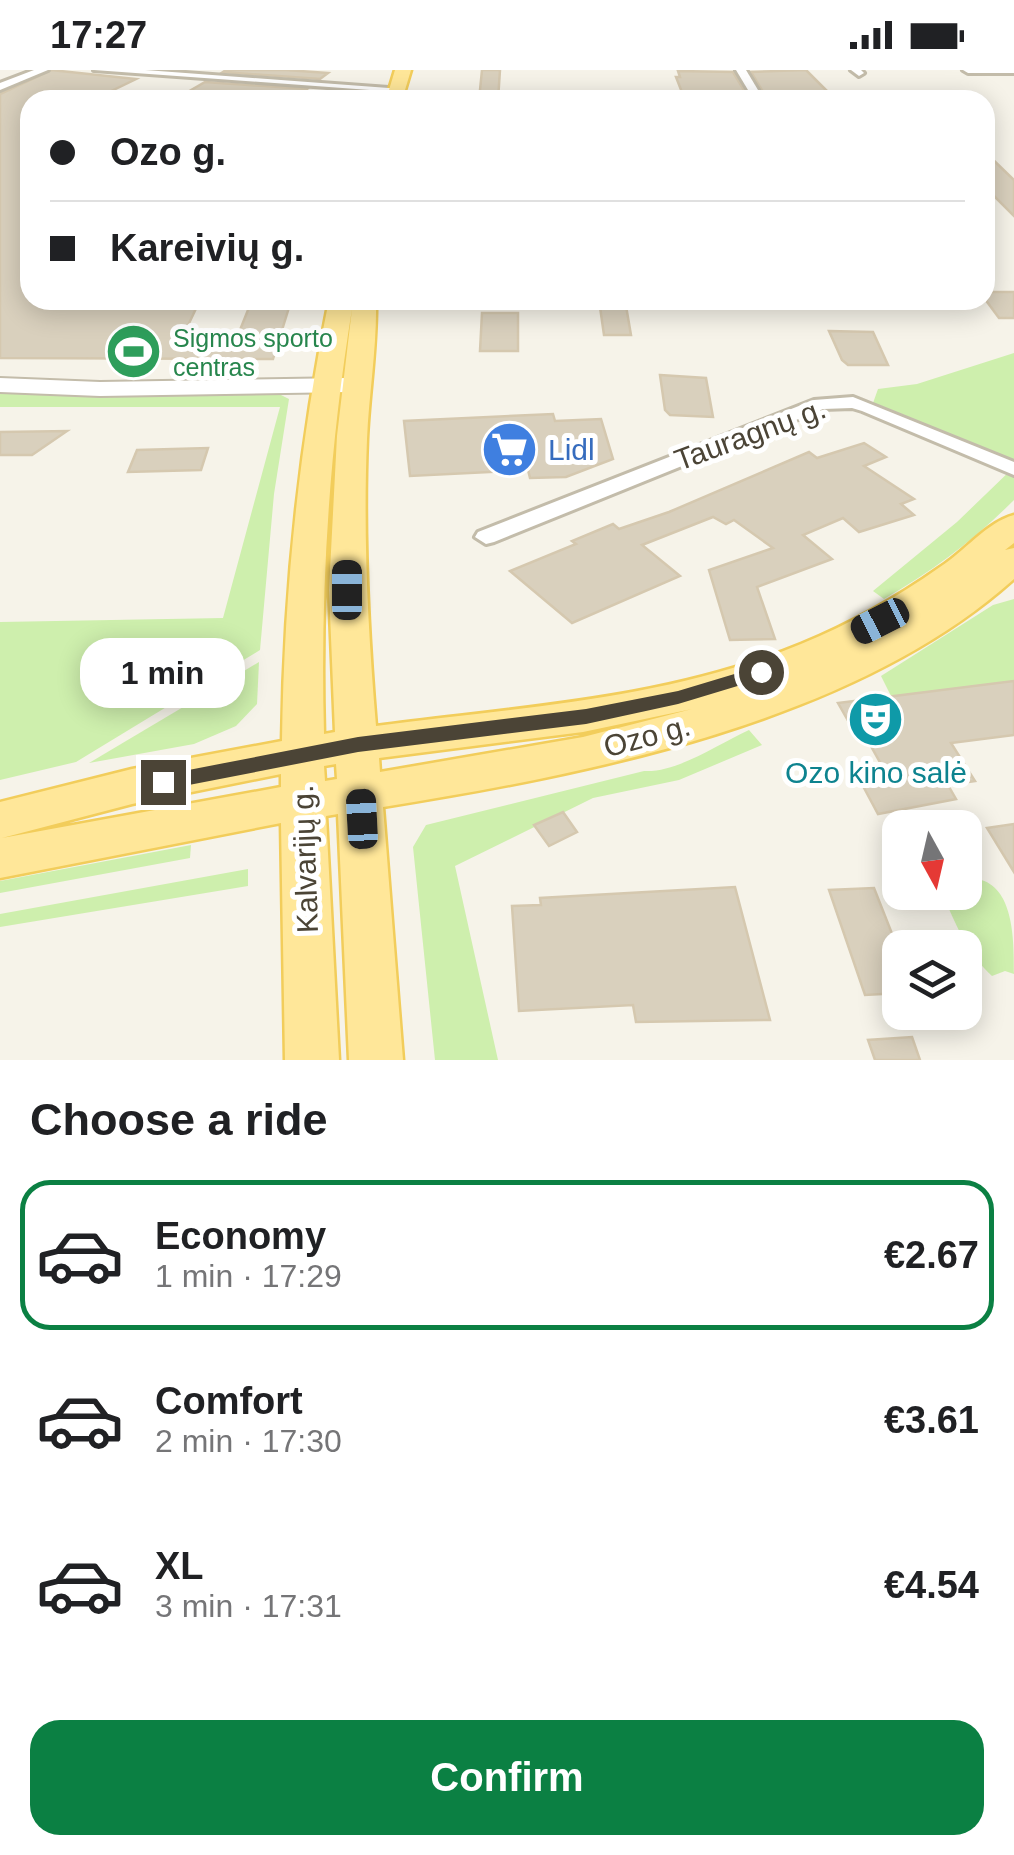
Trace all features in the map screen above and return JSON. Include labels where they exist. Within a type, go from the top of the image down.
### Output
[{"type":"main road","name":"Kalvarijų g.","points":[[341,310],[340,385],[348,493],[347,590],[376,1060]]},
{"type":"main road","name":"Kalvarijų g.","points":[[312,1060],[300,652],[340,385],[361,310]]},
{"type":"main road","name":"Ozo g.","points":[[359,768],[726,685],[796,660],[880,621],[939,586],[1014,525]]},
{"type":"main road","name":"Ozo g.","points":[[359,768],[638,740],[755,703],[870,657],[946,614],[996,578],[1014,559]]},
{"type":"main road","points":[[0,820],[90,797],[302,778],[359,768]]},
{"type":"main road","points":[[0,858],[302,778]]},
{"type":"street","points":[[0,87],[43,70]]},
{"type":"street","points":[[99,70],[346,90]]},
{"type":"street","points":[[968,70],[1014,70]]},
{"type":"street","points":[[0,385],[100,389],[340,385]]},
{"type":"street","name":"Tauragnų g.","points":[[486,537],[820,404],[853,402],[869,407],[1014,469]]},
{"type":"green space","points":[[1014,353],[1014,463],[873,403],[878,389],[917,384]]},
{"type":"green space","points":[[0,391],[277,393],[289,399],[274,494],[260,650],[76,762],[0,780],[0,622],[223,618],[280,407],[0,407]]},
{"type":"green space","points":[[1014,467],[1014,500],[984,528],[936,566],[884,599],[873,591],[957,522]]},
{"type":"green space","points":[[1014,599],[1014,681],[891,696],[881,676],[993,605]]},
{"type":"green space","points":[[259,662],[257,704],[236,726],[194,744],[89,763]]},
{"type":"green space","points":[[749,730],[762,745],[679,780],[593,798],[455,866],[498,1060],[435,1060],[413,847],[426,825],[670,767]]},
{"type":"green space","points":[[191,845],[190,858],[0,893],[0,881]]},
{"type":"green space","points":[[248,869],[248,886],[0,927],[0,914]]},
{"type":"green space","points":[[982,881],[990,884],[999,892],[1010,916],[1014,974],[1005,971],[992,976],[982,966],[982,930],[959,930],[950,910],[982,910]]},
{"type":"building","points":[[51,70],[136,79],[113,90],[20,90],[20,310],[195,310],[183,336],[238,335],[248,310],[288,310],[273,359],[0,358],[0,94]]},
{"type":"building","points":[[482,70],[500,70],[499,90],[480,90]]},
{"type":"building","points":[[806,70],[826,90],[762,90],[751,72]]},
{"type":"building","points":[[678,71],[733,72],[744,90],[681,90],[676,77],[680,77]]},
{"type":"building","points":[[223,72],[328,73],[320,79]]},
{"type":"building","points":[[205,82],[307,89],[306,90],[191,90]]},
{"type":"building","points":[[995,162],[1014,180],[1014,216],[995,197]]},
{"type":"building","points":[[995,292],[1014,292],[1014,318],[999,318],[993,310]]},
{"type":"building","points":[[600,310],[627,310],[631,335],[604,335]]},
{"type":"building","points":[[482,313],[518,313],[518,351],[480,351]]},
{"type":"building","points":[[829,331],[873,332],[888,365],[848,365]]},
{"type":"building","points":[[660,375],[706,378],[713,417],[670,415],[665,410]]},
{"type":"building","name":"Lidl","points":[[553,414],[555,421],[601,419],[613,459],[566,477],[530,478],[528,470],[410,476],[404,421]]},
{"type":"building","points":[[67,431],[32,455],[0,455],[0,432]]},
{"type":"building","points":[[864,443],[886,457],[864,466],[914,499],[901,504],[914,515],[859,532],[843,518],[803,535],[832,559],[757,587],[775,639],[730,640],[709,570],[773,548],[734,520],[726,524],[713,517],[642,545],[680,576],[572,623],[510,571],[613,524],[619,529],[669,512],[809,452],[817,458]]},
{"type":"building","points":[[208,448],[201,470],[128,472],[137,450]]},
{"type":"building","points":[[1014,681],[1014,735],[951,743],[975,781],[948,785],[956,799],[882,810],[878,814],[863,786],[891,782],[863,732],[855,733],[838,703]]},
{"type":"building","points":[[563,812],[577,832],[549,846],[534,825]]},
{"type":"building","points":[[1014,824],[1014,872],[987,828]]},
{"type":"building","points":[[735,887],[770,1020],[636,1022],[633,1005],[519,1011],[512,906],[541,905],[540,898]]},
{"type":"building","points":[[874,888],[891,930],[882,930],[882,994],[865,995],[829,890]]},
{"type":"building","points":[[912,1037],[920,1060],[875,1060],[868,1040]]},
{"type":"place","name":"Sigmos sporto centras","points":[[134,352]]},
{"type":"place","name":"Lidl","points":[[509,449]]},
{"type":"place","name":"Ozo kino salė","points":[[876,719]]},
{"type":"route","points":[[163,782],[358,744],[586,716],[678,698],[761,672]]}]
